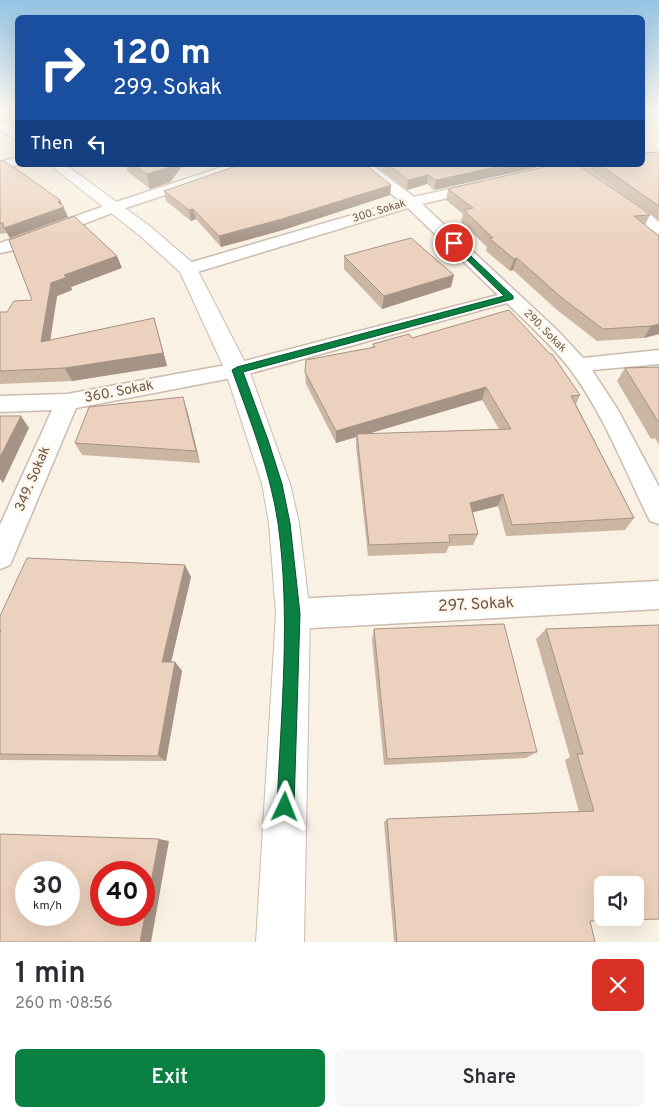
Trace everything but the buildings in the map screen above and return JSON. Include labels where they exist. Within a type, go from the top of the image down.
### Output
[{"type":"street","points":[[0,166],[15,162]]},
{"type":"street","points":[[60,167],[145,230],[188,269],[237,370],[276,484],[284,523],[293,614],[280,942]]},
{"type":"street","points":[[0,248],[9,247],[114,207],[235,167]]},
{"type":"street","name":"290. Sokak","points":[[367,167],[411,202],[550,334],[578,365],[607,410],[659,513]]},
{"type":"street","points":[[552,170],[564,167]]},
{"type":"street","points":[[575,167],[633,208],[659,230]]},
{"type":"street","name":"300. Sokak","points":[[188,269],[411,202],[496,183]]},
{"type":"street","name":"360. Sokak","points":[[0,404],[67,402],[237,370],[510,297]]},
{"type":"street","points":[[578,365],[659,357]]},
{"type":"street","name":"349. Sokak","points":[[0,556],[67,402]]},
{"type":"street","name":"297. Sokak","points":[[293,614],[659,595]]},
{"type":"route","points":[[285,807],[293,614],[284,523],[276,484],[237,370],[510,297],[454,243]]}]
